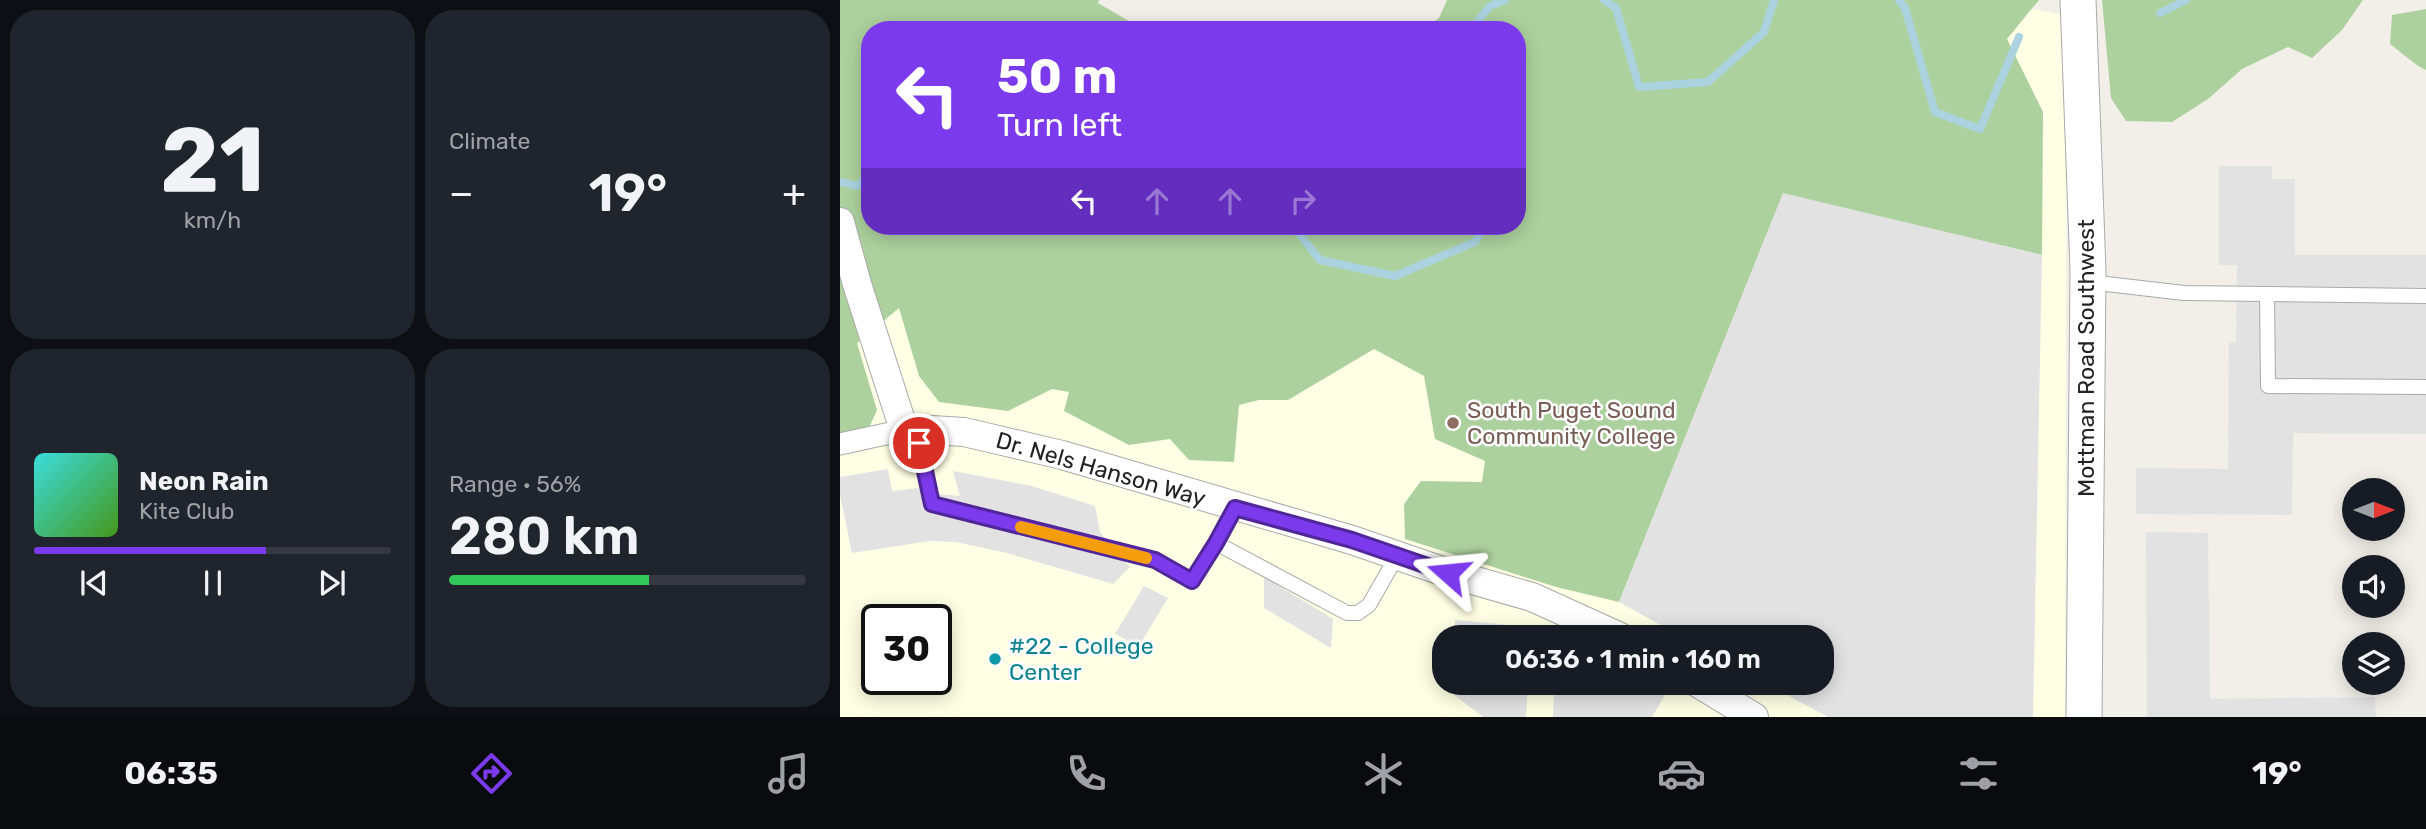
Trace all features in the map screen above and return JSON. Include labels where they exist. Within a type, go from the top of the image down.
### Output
[{"type":"street","name":"Mottman Road Southwest","points":[[2078,0],[2088,282],[2084,717]]},
{"type":"street","points":[[840,222],[857,284],[910,430],[840,444]]},
{"type":"street","name":"Dr. Nels Hanson Way","points":[[910,430],[964,432],[1062,455],[1235,508],[1352,540],[1532,597],[1594,625]]},
{"type":"street","points":[[1718,695],[1754,717]]},
{"type":"lane","points":[[2088,282],[2184,293],[2426,296]]},
{"type":"lane","points":[[2267,294],[2268,386],[2426,387]]},
{"type":"lane","points":[[910,430],[932,504],[1155,560],[1192,581],[1235,508]]},
{"type":"lane","points":[[1216,543],[1348,613],[1358,613],[1368,605],[1397,556]]},
{"type":"shaded area","name":"South Puget Sound Community College","points":[[840,0],[861,21],[861,235],[1526,235],[1526,29],[1990,0],[2067,16],[2065,717],[840,717]]},
{"type":"shaded area","points":[[2219,166],[2272,166],[2272,179],[2295,179],[2295,255],[2426,255],[2426,434],[2293,433],[2292,515],[2136,514],[2136,468],[2228,469],[2229,343],[2236,342],[2237,265],[2219,265]]},
{"type":"shaded area","points":[[1783,193],[2042,255],[2033,717],[1828,717],[1787,695],[1834,695],[1834,625],[1660,625],[1619,602]]},
{"type":"shaded area","points":[[888,469],[892,491],[918,488],[938,494],[960,496],[953,471],[1032,486],[1095,506],[1100,532],[1130,567],[1113,584],[1007,553],[956,542],[930,541],[852,553],[840,495],[840,477]]},
{"type":"shaded area","points":[[2146,532],[2208,533],[2210,699],[2375,697],[2376,717],[2147,717]]},
{"type":"shaded area","points":[[1264,577],[1333,619],[1331,648],[1264,608]]},
{"type":"shaded area","points":[[1144,586],[1168,598],[1139,646],[1115,634]]},
{"type":"shaded area","points":[[1455,620],[1510,625],[1455,625]]},
{"type":"shaded area","points":[[1454,695],[1527,695],[1526,717],[1483,717]]},
{"type":"shaded area","points":[[1554,695],[1665,695],[1652,717],[1553,717]]},
{"type":"green space","points":[[840,0],[1099,0],[1098,3],[1129,21],[861,21],[861,235],[1526,235],[1526,21],[1434,21],[1439,18],[1447,0],[2039,0],[2007,39],[2043,112],[2042,255],[1783,194],[1619,602],[1556,587],[1405,539],[1404,504],[1421,481],[1482,482],[1485,461],[1435,439],[1424,376],[1374,349],[1288,400],[1259,400],[1239,405],[1234,462],[1189,460],[1170,439],[1129,445],[1064,411],[1069,392],[1052,389],[1008,411],[939,402],[919,376],[899,308],[857,343],[877,410],[864,439],[840,444]]},
{"type":"green space","points":[[2102,0],[2363,0],[2342,30],[2312,58],[2288,47],[2242,69],[2208,99],[2172,122],[2126,121],[2111,98]]},
{"type":"green space","points":[[2426,9],[2426,70],[2390,44],[2392,15]]},
{"type":"waterway","points":[[1478,21],[1490,6],[1505,0]]},
{"type":"waterway","points":[[1604,0],[1616,8],[1639,87],[1708,82],[1764,32],[1774,0]]},
{"type":"waterway","points":[[1899,0],[1905,8],[1935,112],[1980,129],[2019,37]]},
{"type":"waterway","points":[[2160,13],[2186,0]]},
{"type":"waterway","points":[[840,182],[858,186],[861,182]]},
{"type":"waterway","points":[[1300,235],[1320,260],[1395,276],[1475,242],[1479,235]]},
{"type":"slow traffic","points":[[1021,527],[1146,558]]},
{"type":"place","name":"South Puget Sound Community College","points":[[1453,423]]},
{"type":"place","name":"#22 - College Center","points":[[995,659]]},
{"type":"route","points":[[919,443],[932,504],[1155,560],[1192,581],[1235,508],[1352,540],[1448,573]]}]
